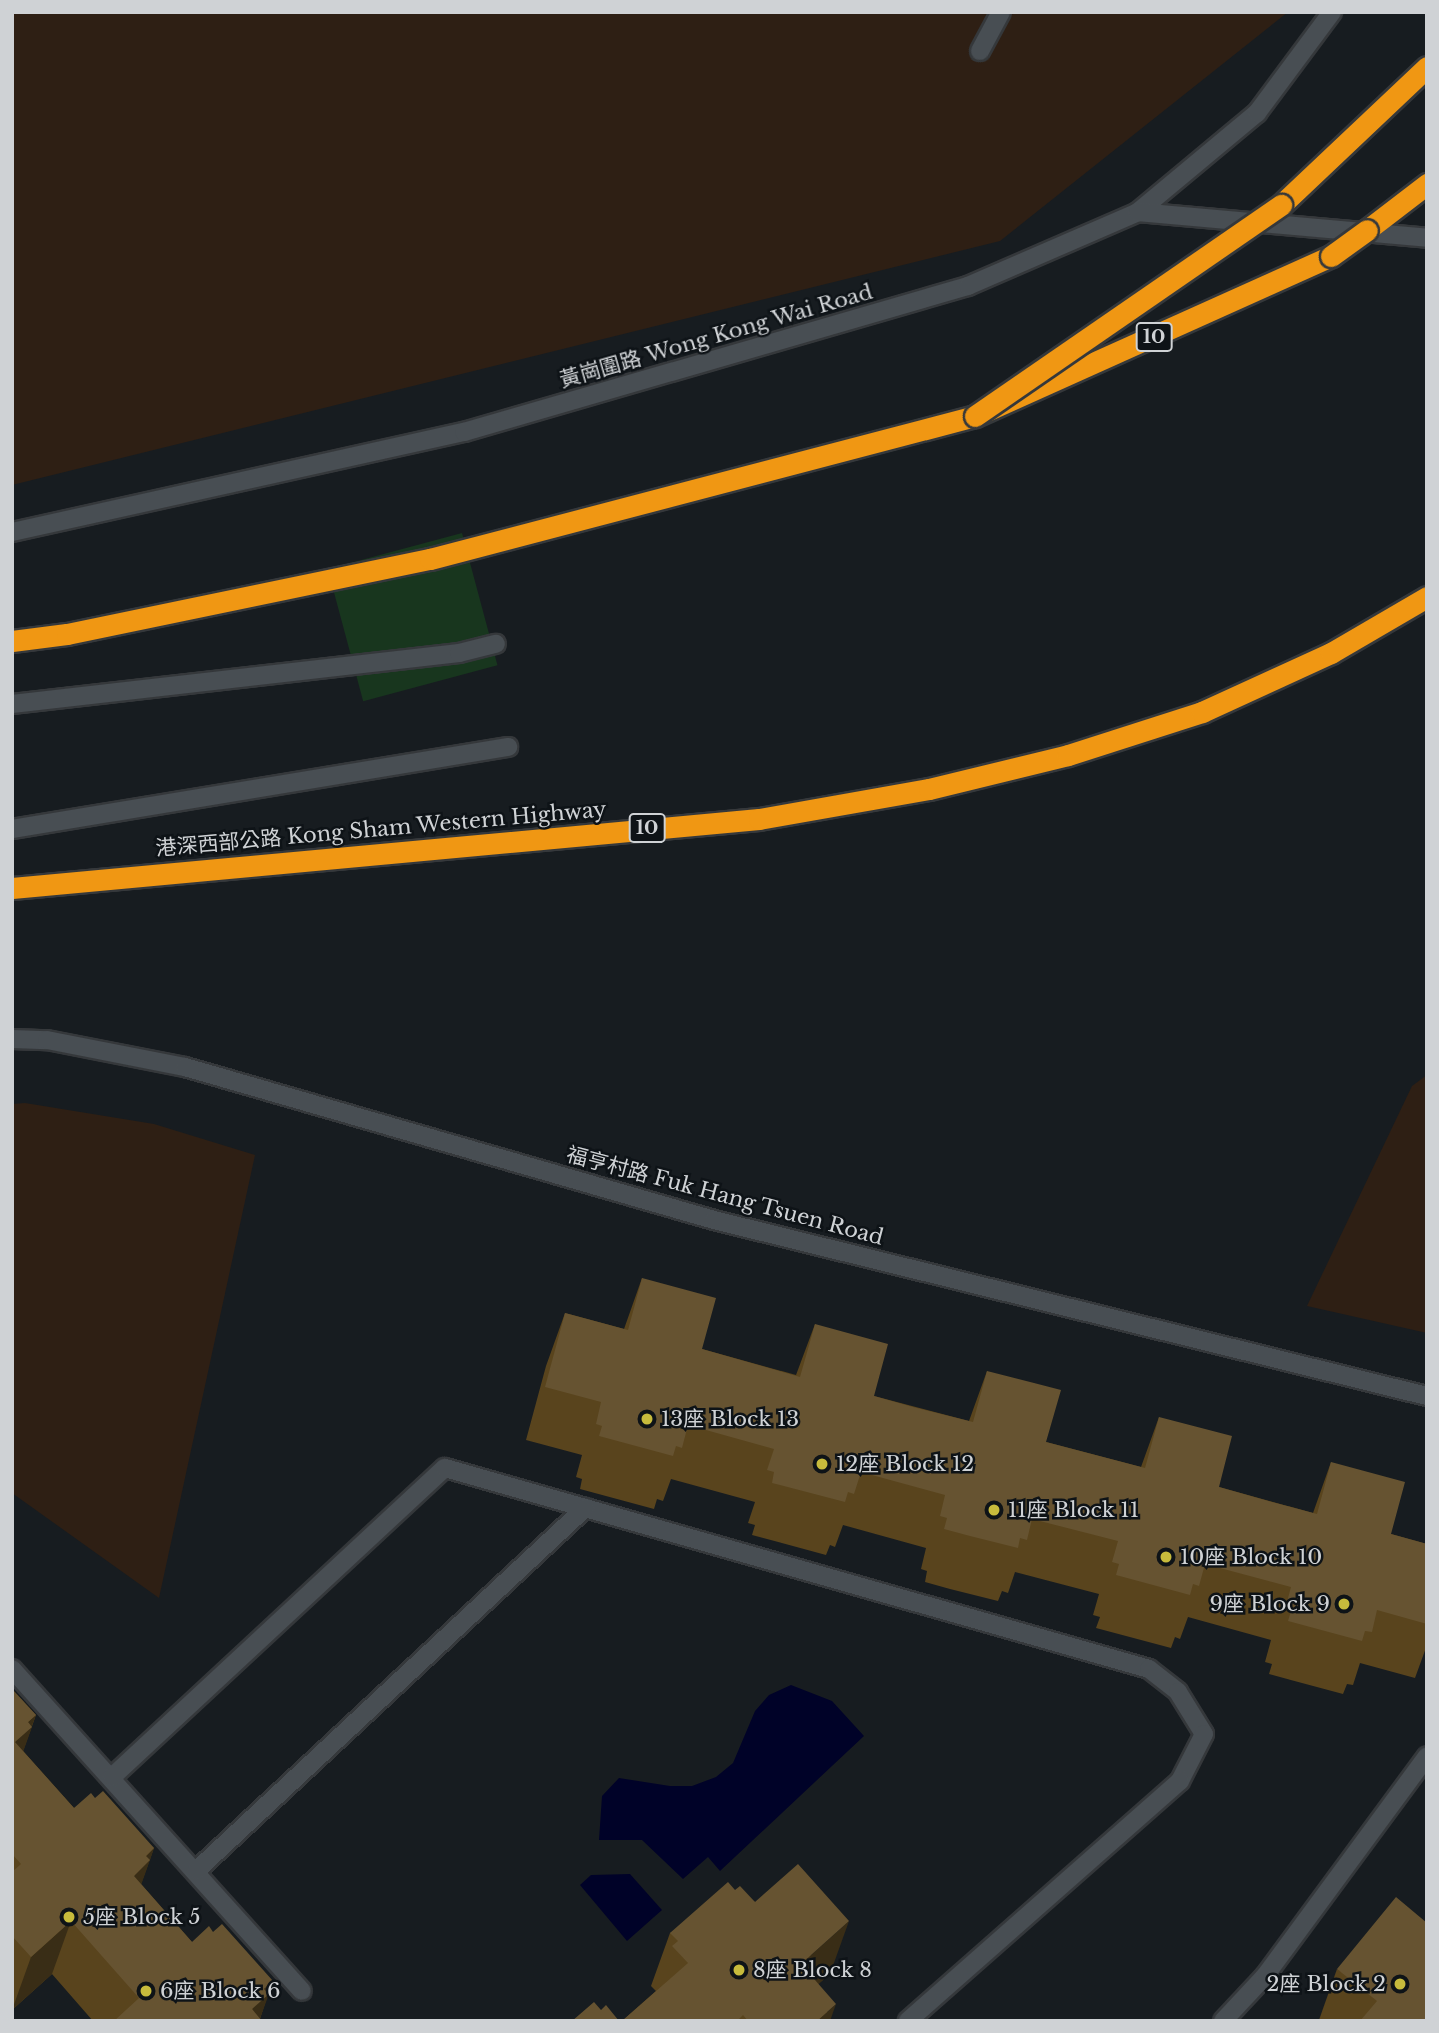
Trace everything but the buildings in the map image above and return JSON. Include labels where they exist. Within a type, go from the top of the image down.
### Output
[{"type":"highway","points":[[975,416],[1281,205],[1427,67]]},
{"type":"highway","name":"10","points":[[12,641],[67,634],[430,559],[975,416],[1331,256],[1427,184]]},
{"type":"highway","name":"港深西部公路 Kong Sham Western Highway","points":[[12,888],[759,819],[929,789],[1069,755],[1202,712],[1331,653],[1427,597]]},
{"type":"street","points":[[980,51],[1001,12]]},
{"type":"street","points":[[1138,212],[1257,113],[1332,12]]},
{"type":"street","name":"黃崗圍路 Wong Kong Wai Road","points":[[12,532],[464,432],[968,286],[1138,212],[1427,238]]},
{"type":"street","points":[[12,704],[459,653],[496,644]]},
{"type":"street","points":[[12,830],[508,747]]},
{"type":"street","name":"福亨村路 Fuk Hang Tsuen Road","points":[[12,1039],[47,1040],[185,1067],[714,1220],[1427,1396]]},
{"type":"street","points":[[112,1777],[445,1468],[1149,1669],[1178,1692],[1204,1734],[1180,1781],[908,2021]]},
{"type":"street","points":[[197,1870],[585,1508]]},
{"type":"street","points":[[12,1669],[197,1870],[302,1991]]},
{"type":"street","points":[[1223,2021],[1265,1976],[1427,1756]]},
{"type":"shaded area","points":[[12,12],[1288,12],[1000,241],[12,485]]},
{"type":"shaded area","points":[[1427,1075],[1427,1333],[1307,1306],[1412,1086]]},
{"type":"shaded area","points":[[25,1103],[154,1124],[255,1155],[159,1598],[12,1493],[12,1104]]},
{"type":"green space","points":[[462,533],[497,665],[363,701],[328,569]]},
{"type":"water","points":[[791,1685],[832,1701],[864,1736],[720,1871],[708,1857],[683,1879],[642,1840],[599,1840],[602,1796],[619,1778],[670,1786],[692,1786],[716,1777],[733,1763],[755,1711],[769,1695]]},
{"type":"water","points":[[630,1874],[662,1910],[627,1941],[580,1885],[591,1875]]},
{"type":"place","name":"13座 Block 13","points":[[647,1419]]},
{"type":"place","name":"12座 Block 12","points":[[822,1464]]},
{"type":"place","name":"11座 Block 11","points":[[994,1510]]},
{"type":"place","name":"10座 Block 10","points":[[1166,1557]]},
{"type":"place","name":"9座 Block 9","points":[[1344,1604]]},
{"type":"place","name":"5座 Block 5","points":[[69,1917]]},
{"type":"place","name":"8座 Block 8","points":[[739,1970]]},
{"type":"place","name":"2座 Block 2","points":[[1400,1984]]},
{"type":"place","name":"6座 Block 6","points":[[146,1991]]}]
